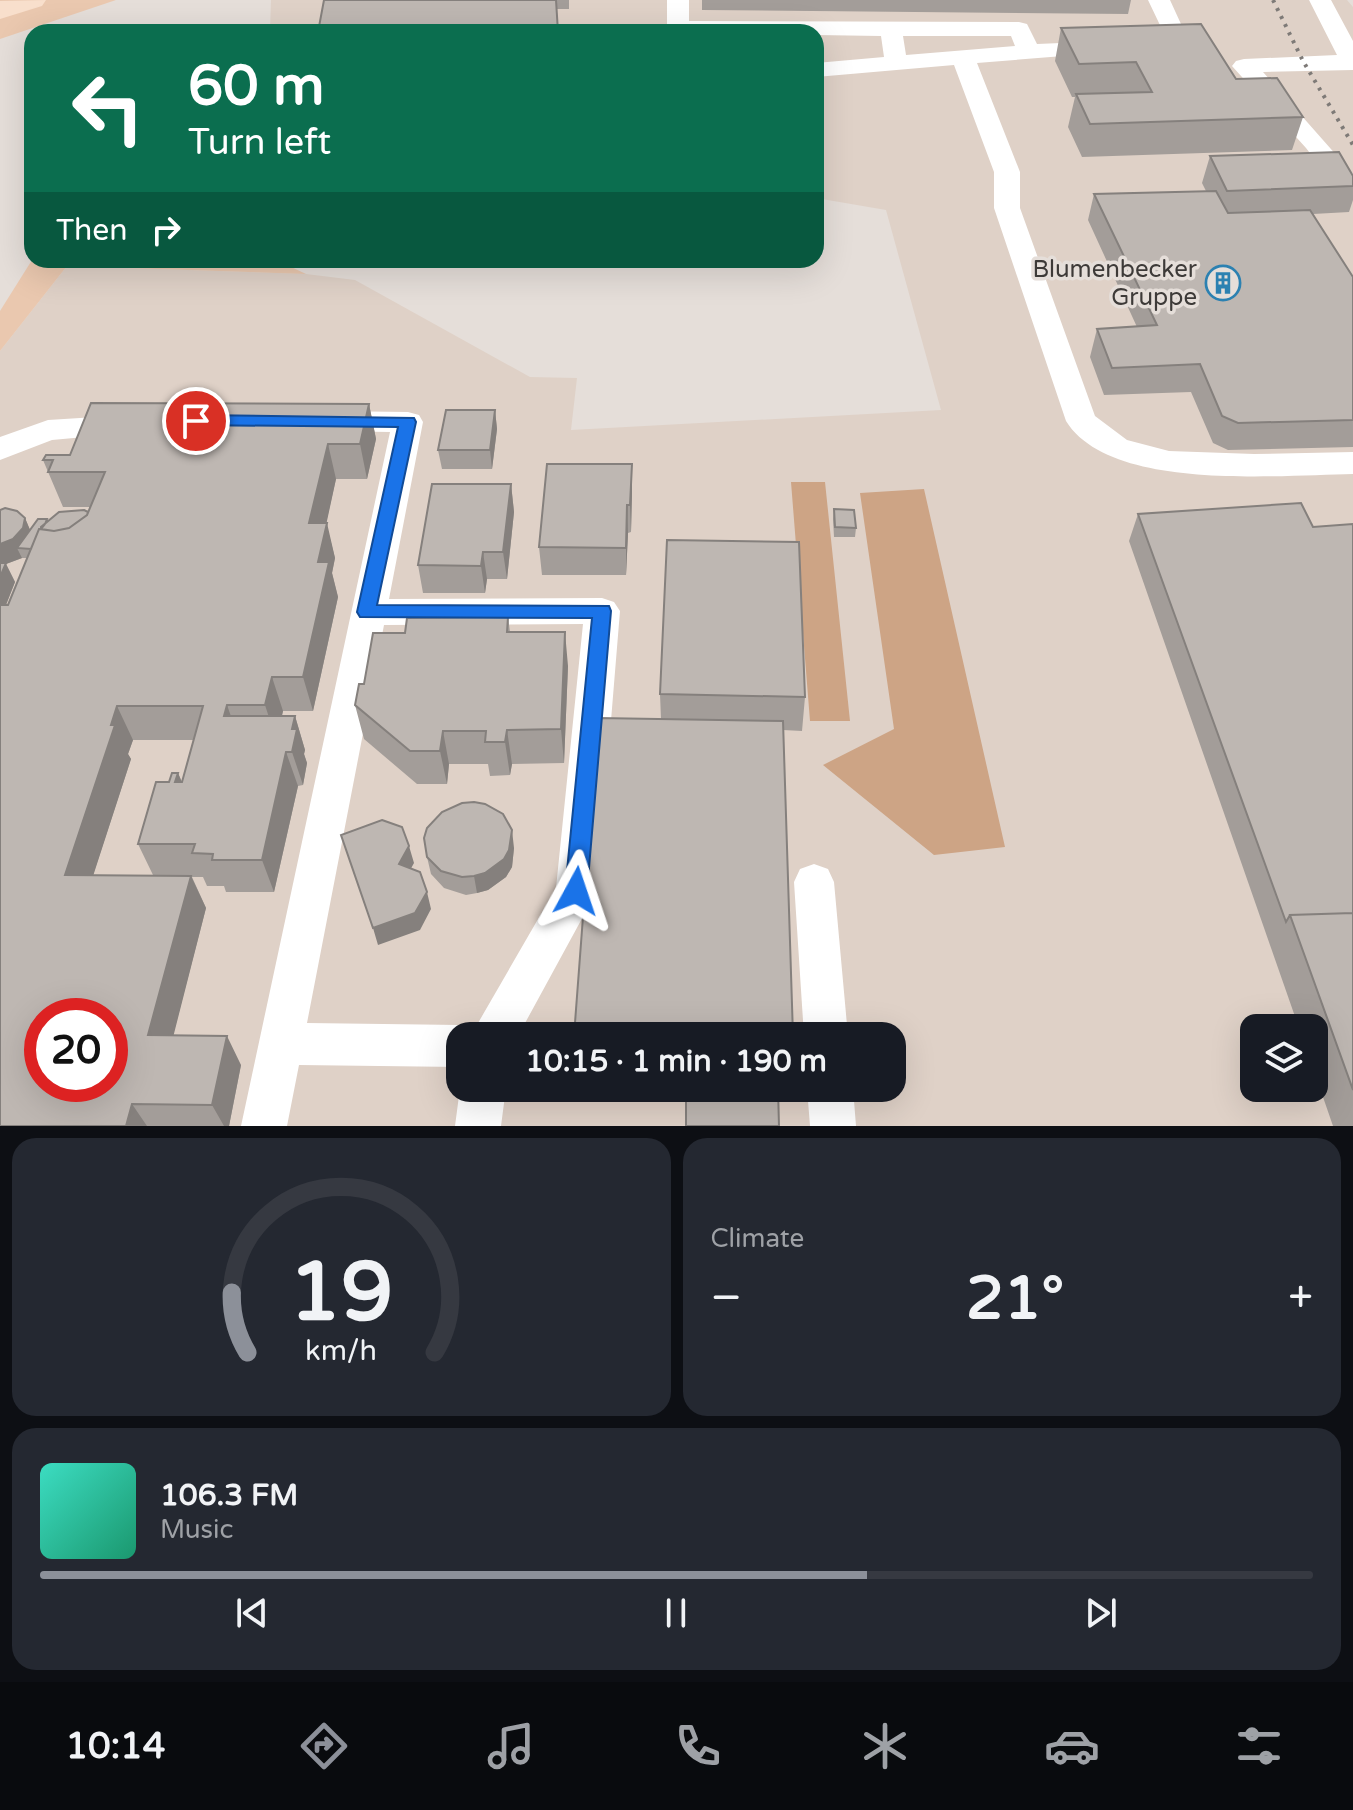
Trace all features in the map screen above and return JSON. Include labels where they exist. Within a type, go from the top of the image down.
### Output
[{"type":"main road","points":[[0,10],[32,0]]},
{"type":"street","points":[[678,0],[678,24]]},
{"type":"street","points":[[1159,0],[1177,39]]},
{"type":"street","points":[[1148,42],[1177,39],[1244,66],[1352,62],[1320,0]]},
{"type":"street","points":[[824,29],[1019,29],[1029,52]]},
{"type":"street","points":[[891,29],[896,64]]},
{"type":"street","points":[[824,69],[1118,44]]},
{"type":"street","points":[[963,58],[1007,172],[1007,208],[1081,421],[1116,448],[1169,462],[1254,465],[1353,463]]},
{"type":"street","points":[[1244,66],[1315,143],[1353,191]]},
{"type":"street","points":[[264,1126],[408,422],[302,421]]},
{"type":"street","points":[[0,431],[166,423]]},
{"type":"street","points":[[0,449],[48,430]]},
{"type":"street","points":[[367,612],[602,611],[576,891],[502,1022]]},
{"type":"street","points":[[814,882],[825,1022]]},
{"type":"street","points":[[281,1044],[446,1046]]},
{"type":"street","points":[[478,1126],[481,1102]]},
{"type":"street","points":[[831,1102],[833,1126]]},
{"type":"shaded area","points":[[0,0],[116,0],[45,24],[24,24],[24,31],[0,39]]},
{"type":"shaded area","points":[[271,0],[1347,0],[1353,7],[1353,1126],[0,1126],[0,351],[65,268],[306,274],[355,280],[530,377],[577,378],[571,430],[941,410],[886,210],[824,199],[824,24],[270,24]]},
{"type":"shaded area","points":[[27,268],[65,268],[0,351],[0,311]]},
{"type":"shaded area","points":[[127,268],[293,268],[306,274]]},
{"type":"shaded area","points":[[791,482],[825,482],[850,721],[810,721]]},
{"type":"shaded area","points":[[924,489],[1005,847],[934,855],[823,765],[894,729],[860,493]]},
{"type":"building","points":[[324,0],[556,0],[558,24],[320,24]]},
{"type":"building","points":[[1201,24],[1236,79],[1277,78],[1303,117],[1090,124],[1076,94],[1152,92],[1136,62],[1079,64],[1061,28]]},
{"type":"building","points":[[1339,152],[1353,176],[1353,186],[1227,191],[1210,156]]},
{"type":"building","name":"Blumenbecker Gruppe","points":[[1216,191],[1228,213],[1310,210],[1353,277],[1353,420],[1238,423],[1222,416],[1200,364],[1112,368],[1097,329],[1157,325],[1094,194]]},
{"type":"building","points":[[91,403],[369,404],[360,444],[328,444],[309,523],[327,523],[318,562],[329,562],[303,677],[272,677],[265,705],[227,705],[224,716],[295,716],[292,729],[297,729],[292,752],[286,752],[262,860],[212,860],[213,854],[192,853],[195,844],[138,844],[156,782],[169,782],[172,773],[178,773],[175,782],[182,782],[203,706],[117,706],[111,725],[115,725],[65,875],[191,876],[148,1035],[227,1036],[212,1105],[132,1104],[126,1126],[0,1126],[0,605],[8,605],[39,529],[54,531],[69,528],[87,515],[105,472],[48,472],[53,460],[43,460],[46,455],[70,455]]},
{"type":"building","points":[[446,410],[495,410],[490,450],[438,450]]},
{"type":"building","points":[[547,464],[632,464],[626,548],[539,547]]},
{"type":"building","points":[[432,484],[511,484],[503,552],[483,552],[481,566],[418,565]]},
{"type":"building","points":[[1301,503],[1313,527],[1353,524],[1353,913],[1290,915],[1286,922],[1138,514]]},
{"type":"building","points":[[834,509],[854,510],[856,528],[835,527]]},
{"type":"building","points":[[0,510],[17,511],[25,518],[23,528],[13,539],[0,544]]},
{"type":"building","points":[[59,512],[88,512],[87,515],[69,528],[54,531],[41,529]]},
{"type":"building","points":[[38,519],[47,519],[31,549],[17,548]]},
{"type":"building","points":[[667,540],[799,542],[805,697],[660,694]]},
{"type":"building","points":[[0,563],[6,563],[0,577]]},
{"type":"building","points":[[508,617],[507,632],[565,632],[561,729],[507,730],[505,742],[485,742],[486,731],[443,731],[440,751],[410,751],[355,705],[359,684],[364,684],[373,633],[405,633],[407,618]]},
{"type":"building","points":[[598,718],[783,721],[793,1022],[575,1022]]},
{"type":"building","points":[[474,802],[503,814],[512,830],[509,850],[504,859],[485,873],[462,877],[441,871],[427,857],[424,838],[427,828],[442,812],[462,803]]},
{"type":"building","points":[[382,820],[402,827],[409,846],[399,864],[420,872],[427,892],[415,913],[373,928],[341,835]]},
{"type":"building","points":[[1353,913],[1353,1090],[1328,1014],[1290,915]]},
{"type":"building","points":[[686,1102],[778,1102],[779,1126],[686,1126]]},
{"type":"railway","points":[[1273,0],[1303,61],[1353,145]]},
{"type":"place","name":"Blumenbecker Gruppe","points":[[1223,283]]},
{"type":"route","points":[[196,421],[408,422],[367,612],[602,611],[576,891]]}]
